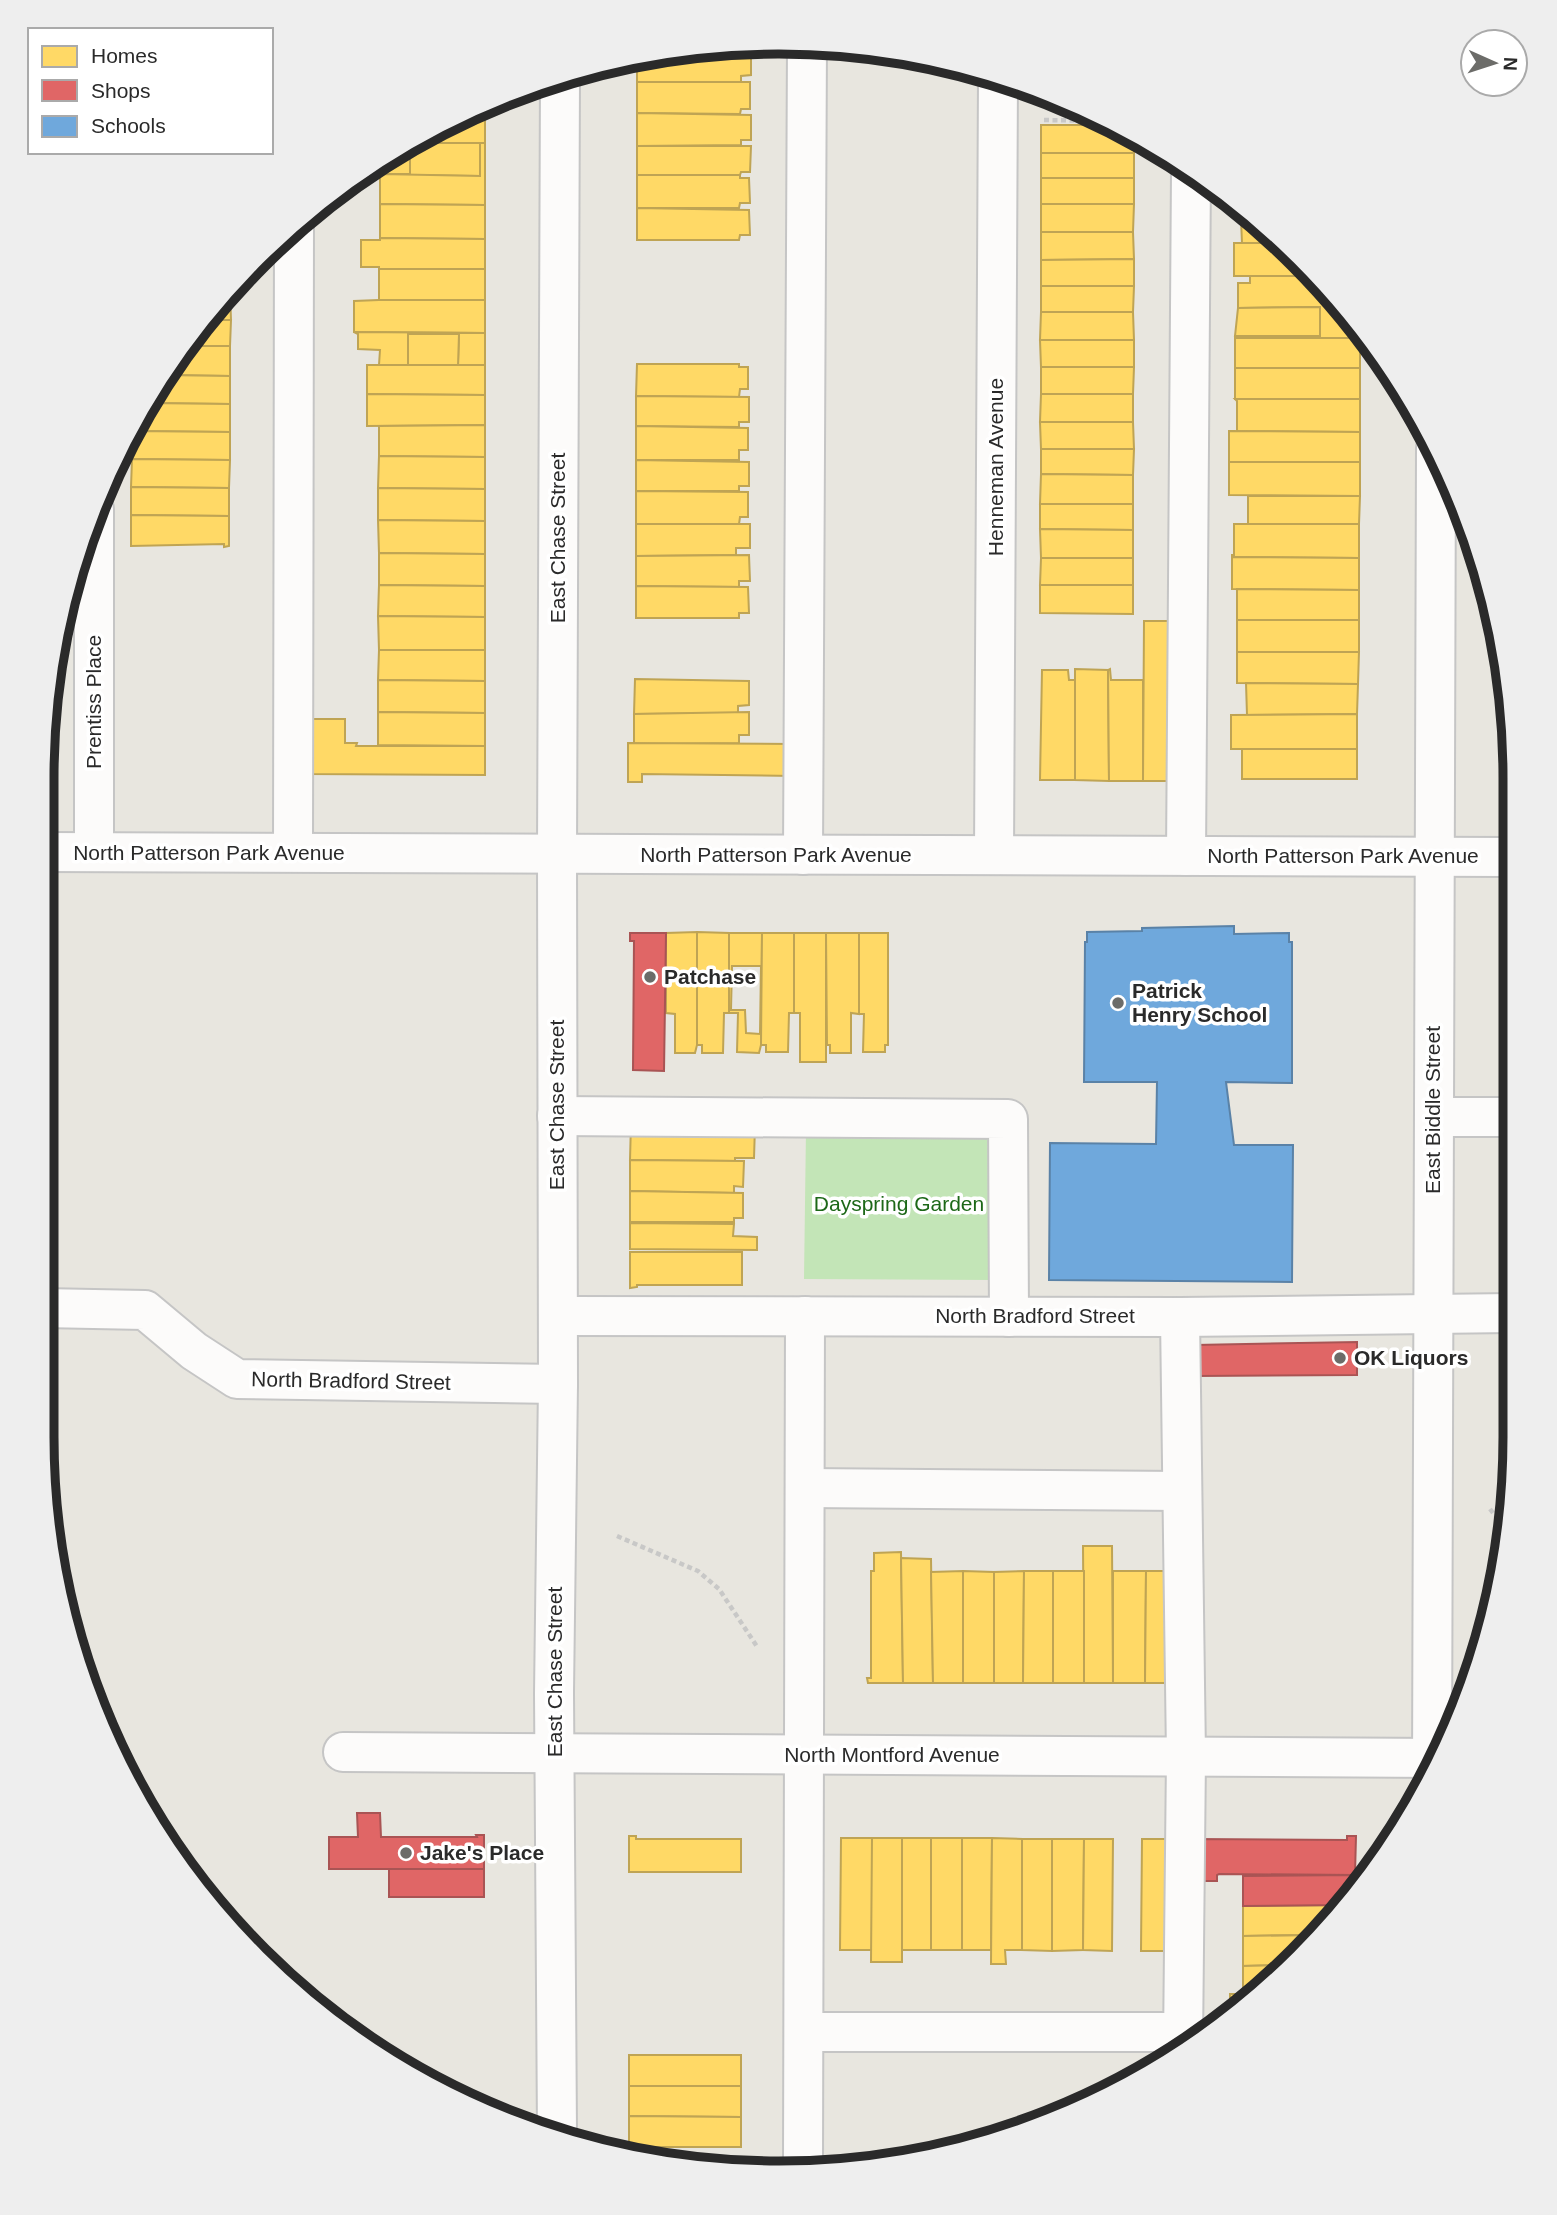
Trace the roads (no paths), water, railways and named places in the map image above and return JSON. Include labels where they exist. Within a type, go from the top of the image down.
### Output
[{"type":"street","points":[[803,855],[807,55]]},
{"type":"street","name":"East Chase Street","points":[[557,2125],[554,1754],[558,1384],[560,89]]},
{"type":"street","name":"Henneman Avenue","points":[[994,855],[998,89]]},
{"type":"street","points":[[1186,856],[1191,183]]},
{"type":"street","points":[[293,852],[294,240]]},
{"type":"street","name":"East Biddle Street","points":[[1435,1742],[1433,856],[1436,475]]},
{"type":"street","name":"Prentiss Place","points":[[94,543],[94,852]]},
{"type":"street","name":"North Patterson Park Avenue","points":[[54,852],[1503,858]]},
{"type":"street","points":[[557,1116],[1008,1119],[1009,1317]]},
{"type":"street","points":[[1434,1117],[1503,1117]]},
{"type":"street","name":"North Bradford Street","points":[[54,1308],[145,1310],[194,1351],[237,1379],[558,1384]]},
{"type":"street","name":"North Bradford Street","points":[[558,1316],[1180,1317],[1503,1312]]},
{"type":"street","points":[[803,2160],[805,1316]]},
{"type":"street","points":[[1180,1317],[1186,1756],[1183,2038]]},
{"type":"street","points":[[806,1488],[1182,1491]]},
{"type":"street","name":"North Montford Avenue","points":[[343,1752],[1186,1756],[1425,1763]]},
{"type":"street","points":[[804,2032],[1182,2038]]},
{"type":"place","name":"Patchase","points":[[650,977]]},
{"type":"place","name":"Patrick Henry School","points":[[1118,1003]]},
{"type":"place","name":"OK Liquors","points":[[1340,1358]]},
{"type":"place","name":"Jake's Place","points":[[406,1853]]},
{"type":"park label","name":"Dayspring Garden","points":[[899,1204]]}]
